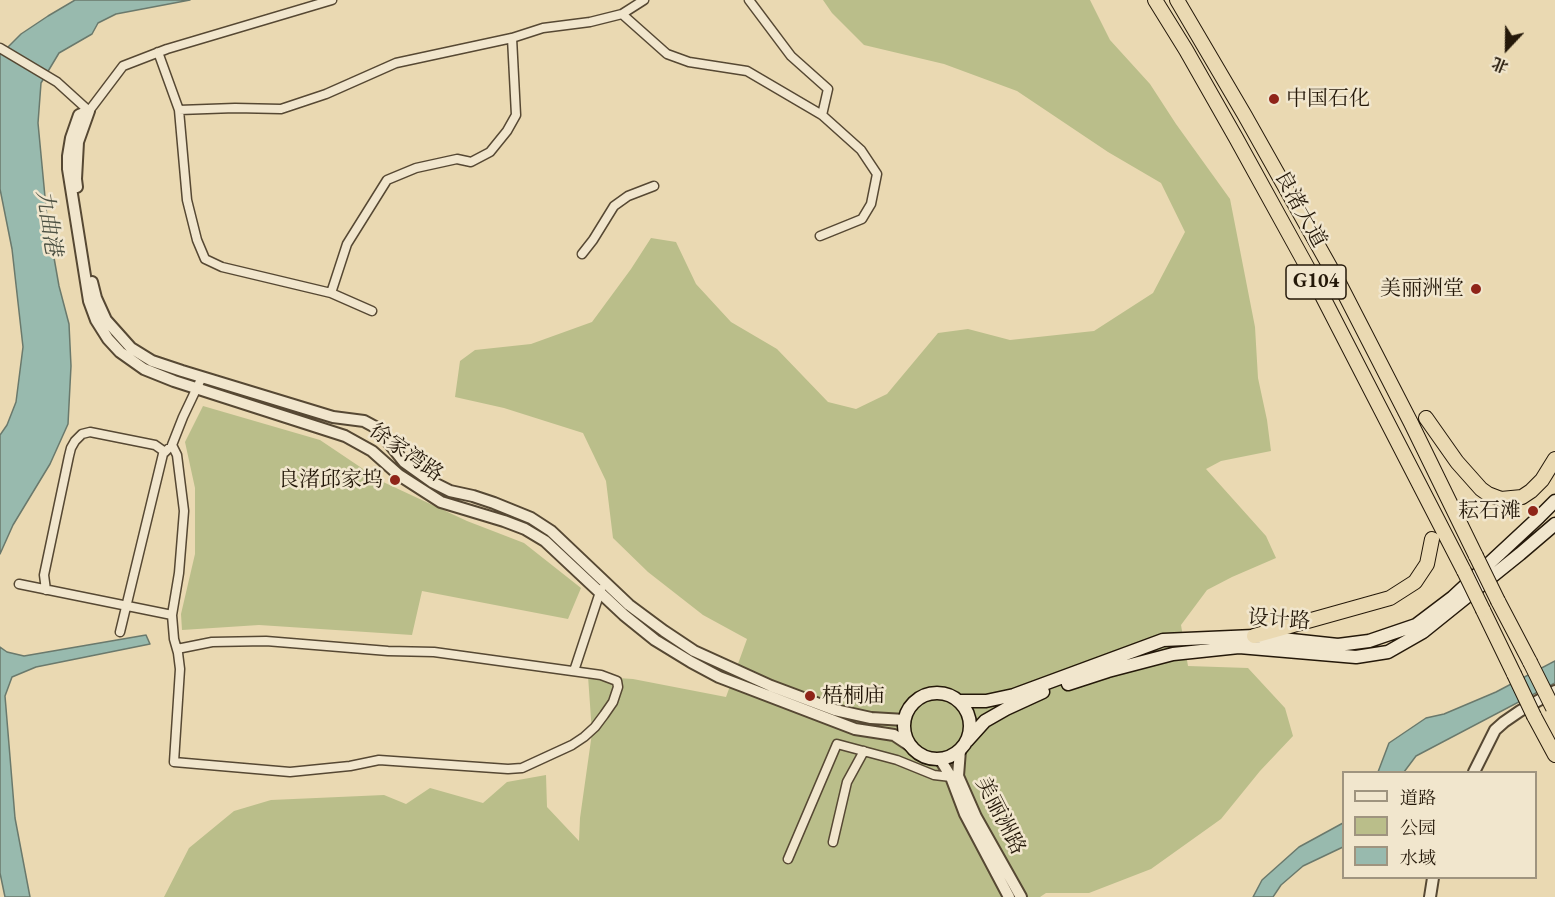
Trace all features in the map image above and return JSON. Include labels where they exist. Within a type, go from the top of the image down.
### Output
[{"type":"highway","name":"良渚大道","points":[[1155,0],[1231,128],[1311,274],[1484,610],[1555,755]]},
{"type":"highway","name":"良渚大道","points":[[1176,0],[1244,114],[1338,281],[1554,710]]},
{"type":"highway","points":[[1426,418],[1457,462],[1481,489],[1501,499],[1522,496],[1531,491],[1542,480],[1555,459]]},
{"type":"highway","points":[[1254,636],[1390,598],[1415,582],[1427,564],[1431,539]]},
{"type":"main road","name":"设计路","points":[[959,701],[986,701],[1014,695],[1163,640],[1254,636],[1338,645],[1369,641],[1416,625],[1453,597],[1555,501]]},
{"type":"main road","name":"设计路","points":[[963,745],[985,721],[1044,692],[1108,671],[1173,654],[1239,646],[1356,657],[1388,652],[1424,632],[1555,524]]},
{"type":"main road","points":[[931,693],[951,695],[959,701],[966,709],[970,719],[970,730],[963,745],[951,756],[940,759],[920,754],[912,747],[904,730],[908,711],[913,703],[931,693]]},
{"type":"street","name":"徐家湾路","points":[[332,0],[158,52],[123,66],[89,111],[78,142],[76,179],[89,266],[96,298],[106,320],[131,348],[152,361],[333,417],[364,420],[377,428],[404,462],[432,483],[450,491],[494,503],[531,518],[551,531],[629,605],[694,651],[771,686],[835,710],[871,718],[905,720]]},
{"type":"street","points":[[179,110],[281,109],[326,94],[396,63],[512,38],[543,28],[590,22],[622,14],[644,0]]},
{"type":"street","points":[[749,0],[791,56],[828,89],[822,115]]},
{"type":"street","points":[[622,14],[668,54],[689,62],[747,71],[822,115],[861,150],[877,174],[871,204],[862,219],[820,236]]},
{"type":"street","points":[[331,293],[348,244],[387,180],[416,168],[457,159],[471,162],[490,152],[507,131],[516,115],[512,38]]},
{"type":"street","points":[[0,48],[57,82],[89,111]]},
{"type":"street","points":[[158,52],[179,110],[186,200],[205,259],[222,267],[331,293],[372,311]]},
{"type":"street","name":"徐家湾路","points":[[89,111],[79,115],[71,138],[68,169],[89,301],[96,320],[120,352],[144,369],[174,381],[345,436],[372,452],[399,475],[441,502],[504,521],[525,529],[545,541],[624,615],[655,640],[691,662],[719,677],[855,729],[894,735],[912,747]]},
{"type":"street","points":[[582,254],[614,206],[628,196],[654,186]]},
{"type":"street","points":[[120,632],[163,454],[172,445],[202,377]]},
{"type":"street","points":[[46,590],[44,575],[69,456],[75,441],[82,434],[90,432],[155,446],[165,452]]},
{"type":"street","points":[[172,445],[177,455],[184,511],[179,573],[172,615],[174,639],[180,669],[174,762],[290,772],[350,766],[379,760],[522,768],[572,745],[596,728],[613,702],[618,687],[617,681],[601,675],[434,652],[388,651],[266,641],[212,642],[177,649]]},
{"type":"street","points":[[574,671],[604,581]]},
{"type":"street","points":[[19,584],[172,615]]},
{"type":"street","points":[[1475,771],[1496,730],[1504,722],[1555,691]]},
{"type":"street","points":[[788,859],[837,744],[897,760],[934,775],[951,777]]},
{"type":"street","name":"美丽洲路","points":[[963,745],[958,776],[976,817],[1021,897]]},
{"type":"street","points":[[833,842],[847,782],[864,751]]},
{"type":"street","name":"美丽洲路","points":[[940,759],[951,777],[964,814],[1008,897]]},
{"type":"street","points":[[1430,897],[1433,879]]},
{"type":"green space","points":[[823,0],[1090,0],[1110,40],[1150,84],[1230,199],[1255,327],[1258,378],[1271,451],[1221,461],[1206,469],[1266,536],[1276,558],[1207,590],[1181,625],[1188,666],[1248,668],[1285,708],[1293,736],[1260,771],[1221,819],[1151,869],[1089,893],[1046,893],[1040,897],[164,897],[189,848],[234,811],[271,800],[384,795],[406,804],[430,788],[483,803],[507,782],[546,775],[547,807],[579,841],[592,733],[588,676],[633,679],[726,697],[747,639],[703,615],[648,572],[613,538],[606,481],[583,433],[504,408],[455,397],[460,361],[475,350],[531,344],[592,322],[651,238],[676,242],[696,284],[731,322],[777,349],[828,402],[856,409],[887,394],[938,333],[968,329],[1010,340],[1094,331],[1153,293],[1185,232],[1161,183],[1108,152],[1017,91],[944,64],[864,45],[832,13]]},
{"type":"green space","points":[[203,406],[320,440],[381,481],[467,521],[524,543],[581,588],[568,619],[422,591],[412,635],[259,625],[182,630],[181,614],[195,554],[195,488],[185,442]]},
{"type":"water","points":[[75,0],[190,0],[116,14],[98,23],[92,34],[59,53],[41,83],[38,123],[47,218],[59,286],[69,324],[71,366],[68,424],[50,464],[13,525],[0,554],[0,435],[7,425],[16,402],[23,347],[12,249],[0,189],[0,55],[21,34]]},
{"type":"water","points":[[146,635],[150,644],[36,667],[12,677],[5,696],[15,818],[30,897],[5,897],[0,873],[0,647],[7,652],[24,656]]},
{"type":"water","points":[[1555,661],[1555,683],[1416,756],[1405,771],[1378,771],[1389,743],[1426,718],[1444,714],[1496,692]]},
{"type":"water","points":[[1342,824],[1342,847],[1303,866],[1281,885],[1273,897],[1253,897],[1262,880],[1299,847]]},
{"type":"place","name":"中国石化","points":[[1274,99]]},
{"type":"place","name":"美丽洲堂","points":[[1476,289]]},
{"type":"place","name":"良渚邱家坞","points":[[395,480]]},
{"type":"place","name":"耘石滩","points":[[1533,511]]},
{"type":"place","name":"梧桐庙","points":[[810,696]]},
{"type":"water label","name":"九曲港","points":[[48,223]]}]
